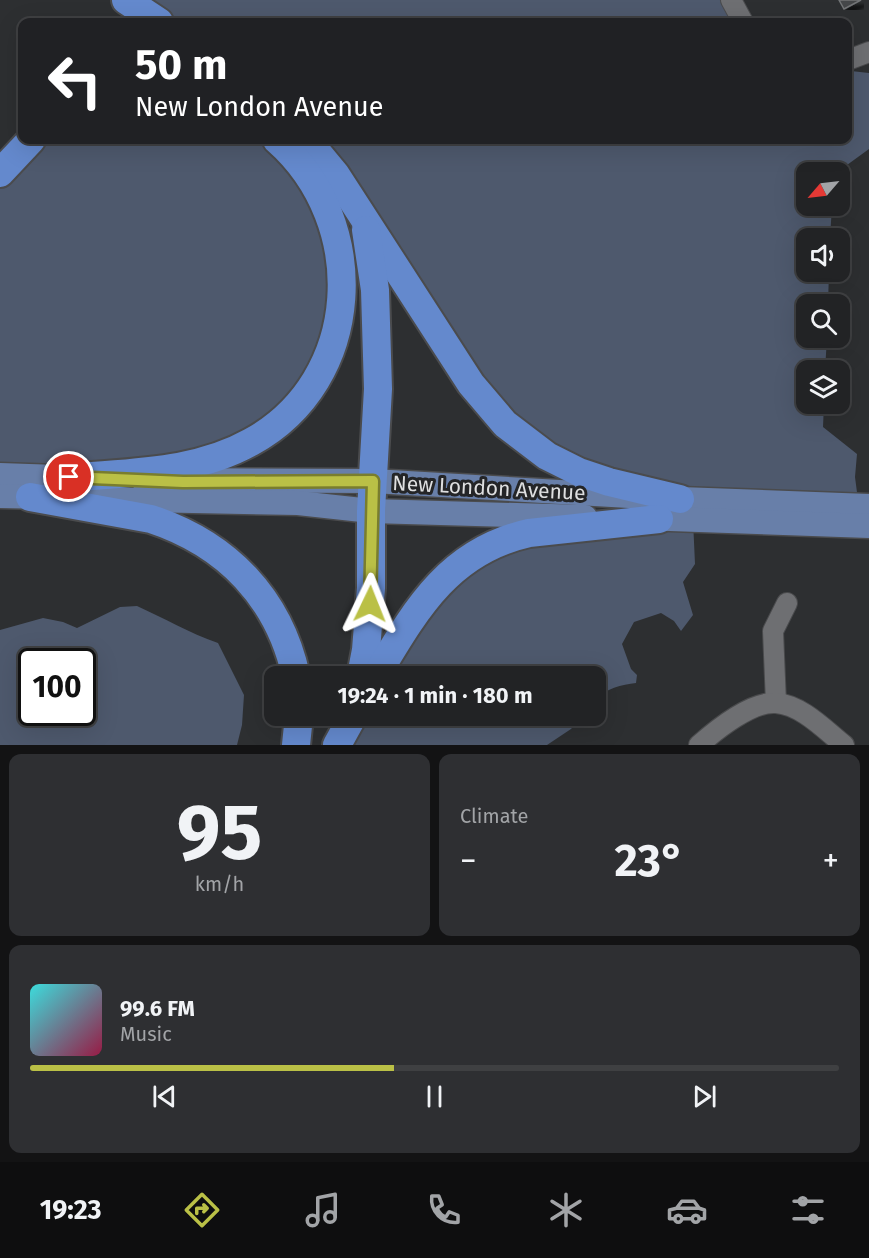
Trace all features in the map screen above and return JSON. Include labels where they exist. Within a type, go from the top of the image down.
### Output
[{"type":"highway","points":[[126,0],[153,18]]},
{"type":"highway","points":[[0,173],[27,144]]},
{"type":"highway","points":[[69,477],[177,468],[224,455],[250,443],[278,424],[312,385],[328,353],[340,318],[342,286],[340,252],[334,225],[324,201],[307,172],[282,144]]},
{"type":"highway","points":[[310,144],[336,175],[471,384],[505,424],[531,446],[564,466],[602,480],[680,499]]},
{"type":"highway","points":[[362,666],[366,650],[371,588],[371,511],[378,389],[375,290],[365,221]]},
{"type":"highway","points":[[30,497],[151,519],[170,525],[204,543],[247,579],[271,610],[288,645],[293,666]]},
{"type":"highway","points":[[382,666],[413,616],[435,587],[459,565],[487,548],[514,536],[529,533],[659,519]]},
{"type":"highway","points":[[296,745],[298,726]]},
{"type":"highway","points":[[337,745],[347,726]]},
{"type":"main road","name":"New London Avenue","points":[[0,475],[183,482],[373,481],[680,499],[869,506]]},
{"type":"main road","name":"New London Avenue","points":[[0,496],[298,503],[371,511],[869,526]]},
{"type":"street","points":[[731,0],[740,18]]},
{"type":"street","points":[[852,58],[869,52]]},
{"type":"street","points":[[776,703],[773,632],[787,603]]},
{"type":"street","points":[[699,745],[717,729],[747,711],[776,703],[806,716],[844,745]]},
{"type":"shaded area","points":[[136,0],[729,0],[739,18],[164,18]]},
{"type":"shaded area","points":[[852,71],[869,73],[869,149],[850,163],[796,162],[796,216],[831,216],[831,228],[796,228],[796,282],[829,282],[828,294],[796,294],[796,348],[826,348],[826,360],[796,360],[796,414],[824,414],[823,427],[857,454],[855,477],[858,500],[738,497],[600,475],[503,416],[320,144],[852,144]]},
{"type":"shaded area","points":[[27,144],[286,144],[338,227],[318,377],[215,457],[0,471],[0,175]]},
{"type":"shaded area","points":[[693,520],[695,564],[683,582],[693,615],[681,631],[674,621],[661,613],[634,622],[622,644],[631,669],[637,675],[636,683],[606,692],[606,666],[386,666],[423,601],[513,534]]},
{"type":"shaded area","points":[[137,606],[218,643],[244,695],[242,725],[237,745],[0,745],[0,630],[43,618],[63,622],[77,628],[120,607]]},
{"type":"shaded area","points":[[358,726],[574,726],[547,745],[348,745]]},
{"type":"building","points":[[839,0],[861,0],[844,9]]},
{"type":"route","points":[[69,477],[183,482],[373,481],[370,604]]}]
